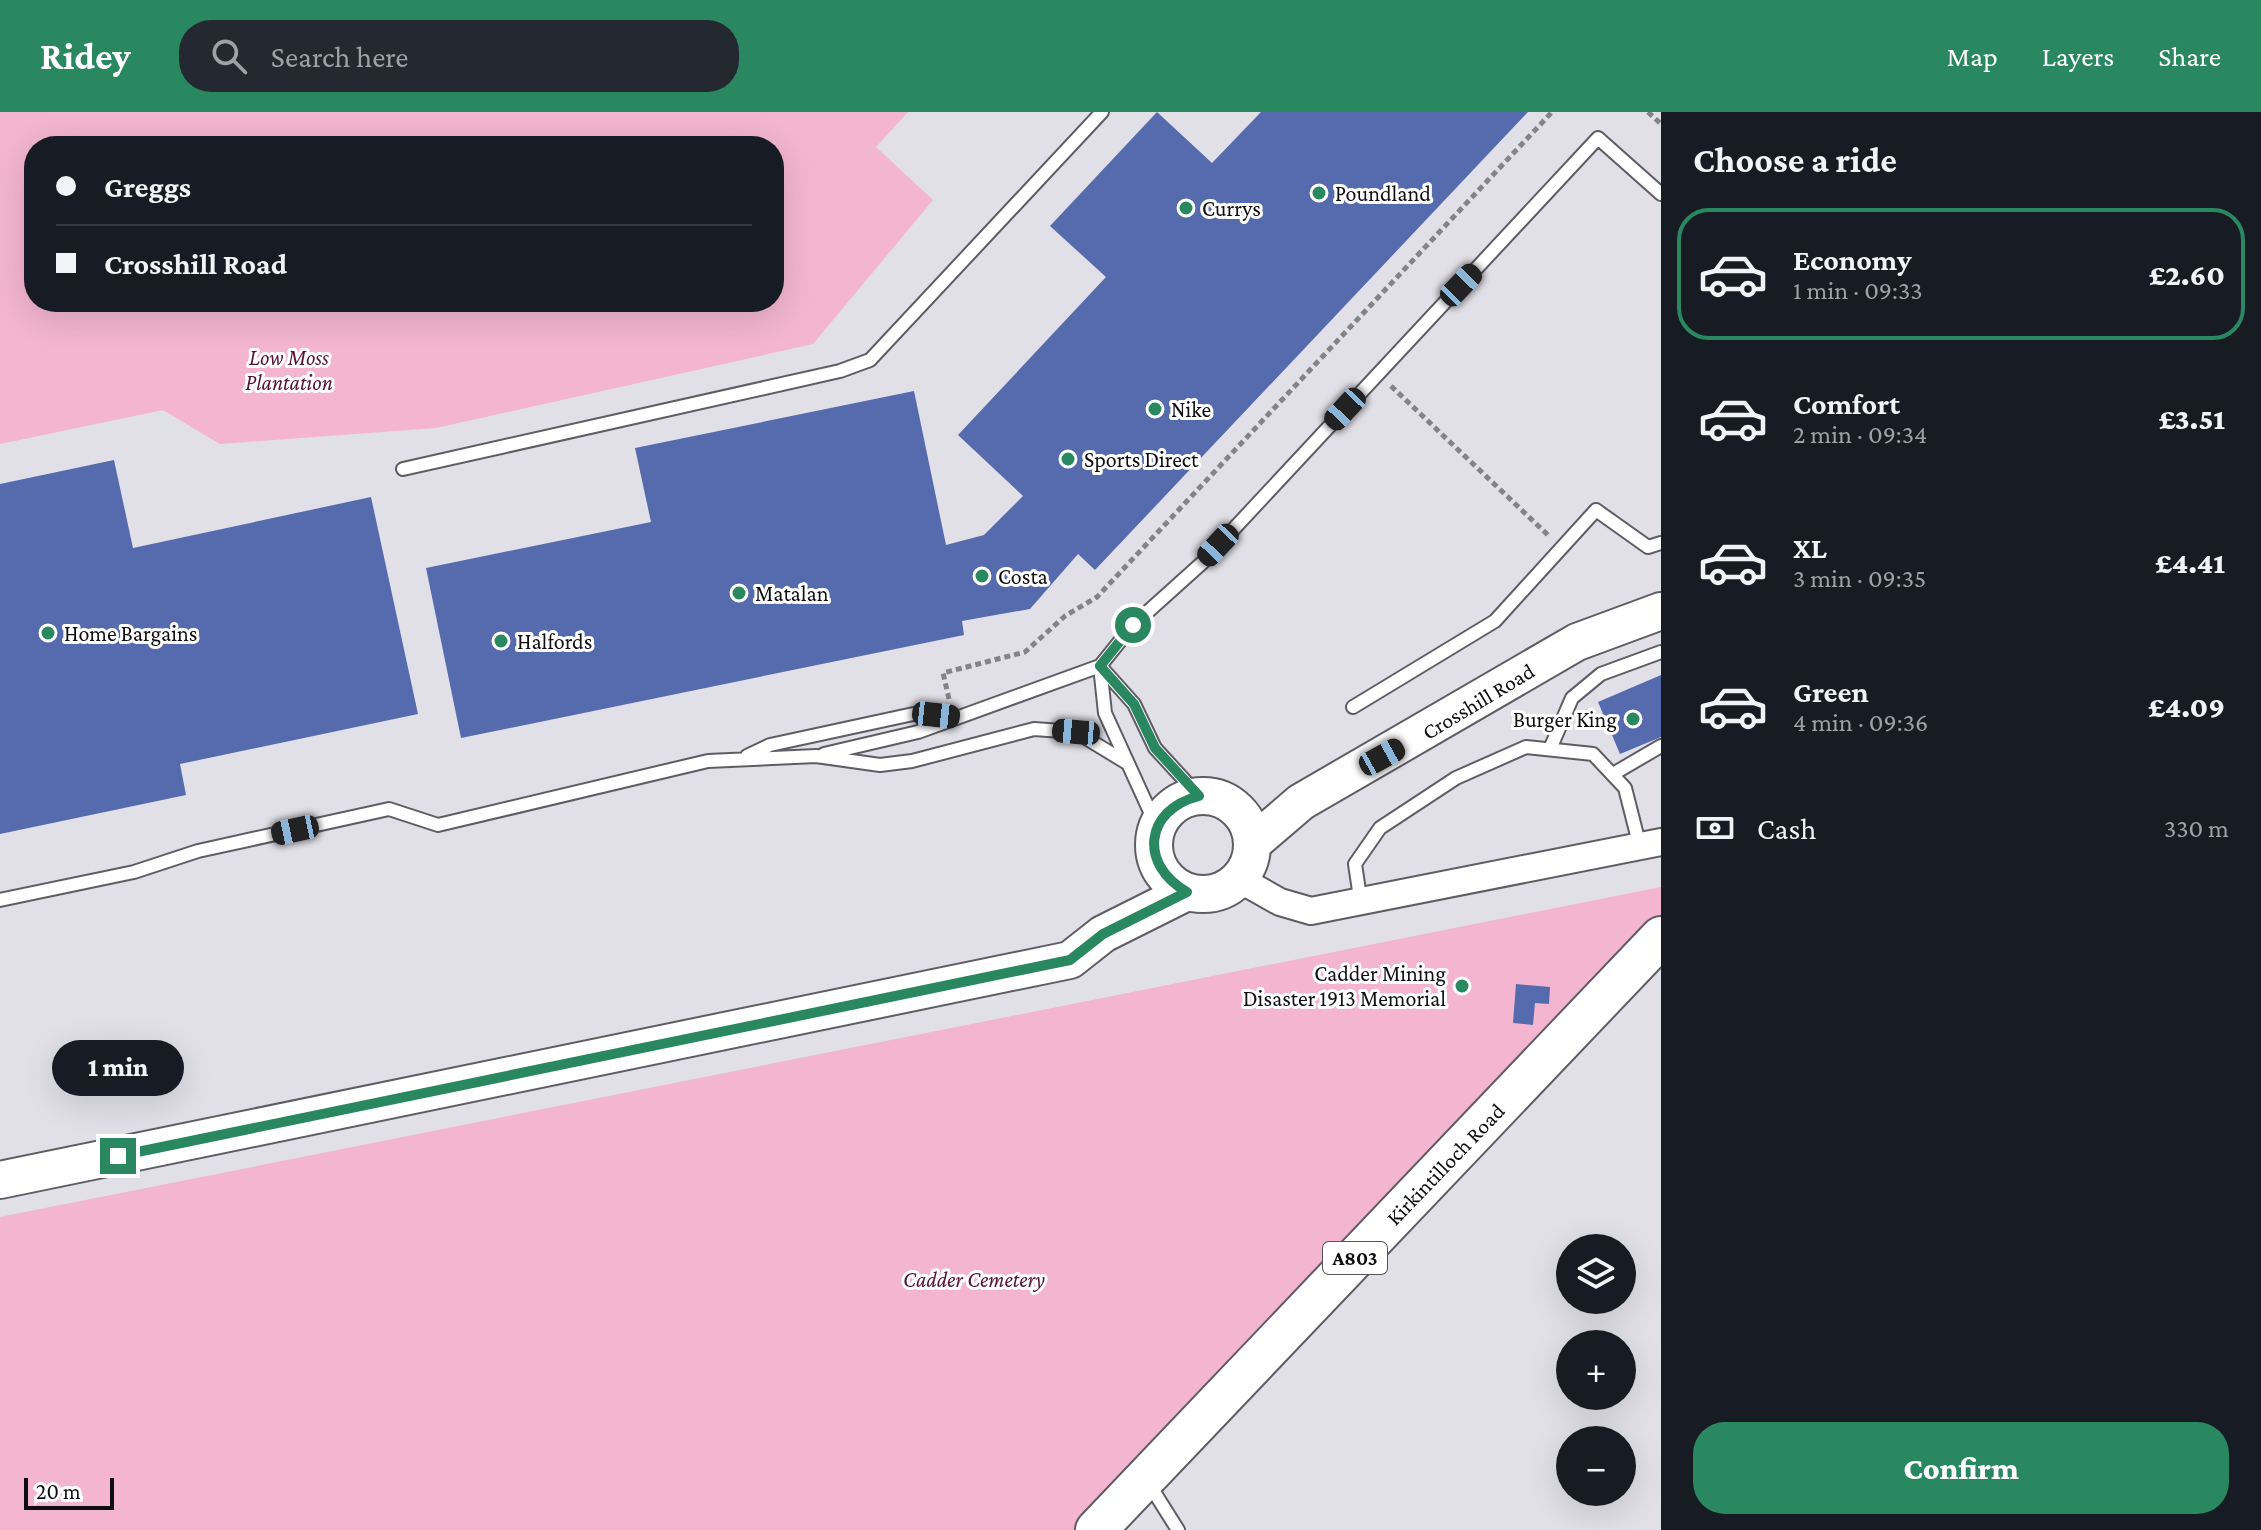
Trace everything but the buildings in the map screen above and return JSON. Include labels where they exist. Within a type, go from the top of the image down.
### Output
[{"type":"main road","name":"Crosshill Road","points":[[1252,844],[1301,802],[1577,642],[1661,611]]},
{"type":"main road","points":[[0,1180],[1070,960],[1103,934],[1187,892],[1206,894],[1224,890],[1239,879],[1251,857],[1252,844],[1245,820],[1237,810],[1219,799],[1199,796],[1174,806],[1103,934]]},
{"type":"main road","name":"Crosshill Road","points":[[1237,810],[1301,802]]},
{"type":"main road","points":[[1156,841],[1161,871],[1187,892]]},
{"type":"main road","name":"Kirkintilloch Road","points":[[1096,1530],[1661,937]]},
{"type":"street","points":[[1239,879],[1280,902],[1311,911],[1361,904],[1650,844]]},
{"type":"lane","points":[[403,469],[840,371],[870,360],[1102,112]]},
{"type":"lane","points":[[816,756],[918,732],[1100,666],[1133,625],[1202,563],[1598,138],[1661,194]]},
{"type":"lane","points":[[1353,707],[1495,621],[1596,510],[1648,547],[1661,543]]},
{"type":"lane","points":[[1550,749],[1572,698],[1601,674],[1661,652]]},
{"type":"lane","points":[[1100,666],[1105,713],[1156,841]]},
{"type":"lane","points":[[1100,666],[1134,704],[1155,748],[1199,796]]},
{"type":"lane","points":[[743,758],[770,745],[918,713],[953,717]]},
{"type":"lane","points":[[0,900],[134,872],[198,851],[389,809],[438,825],[708,761],[816,756],[880,765],[912,761],[1034,729],[1076,732],[1127,763]]},
{"type":"lane","points":[[1613,774],[1661,746]]},
{"type":"lane","points":[[1361,904],[1355,864],[1380,828],[1456,778],[1526,747],[1593,754],[1625,788],[1650,844]]},
{"type":"lane","points":[[1145,1478],[1178,1530]]},
{"type":"path","points":[[953,717],[943,673],[1025,652],[1065,616],[1097,597],[1552,112]]},
{"type":"path","points":[[1648,112],[1661,124]]},
{"type":"path","points":[[1379,374],[1561,548]]},
{"type":"green space","name":"Low Moss Plantation","points":[[0,112],[908,112],[876,147],[933,200],[813,344],[436,428],[220,444],[163,410],[0,444]]},
{"type":"green space","name":"Cadder Cemetery","points":[[1661,887],[1661,918],[1082,1530],[0,1530],[0,1217]]},
{"type":"place","name":"Poundland","points":[[1319,193]]},
{"type":"place","name":"Currys","points":[[1186,208]]},
{"type":"place","name":"Nike","points":[[1155,409]]},
{"type":"place","name":"Sports Direct","points":[[1068,459]]},
{"type":"place","name":"Costa","points":[[982,576]]},
{"type":"place","name":"Matalan","points":[[739,593]]},
{"type":"place","name":"Home Bargains","points":[[48,633]]},
{"type":"place","name":"Halfords","points":[[501,641]]},
{"type":"place","name":"Burger King","points":[[1633,719]]},
{"type":"place","name":"Cadder Mining Disaster 1913 Memorial","points":[[1462,986]]},
{"type":"route","points":[[118,1156],[1070,960],[1103,934],[1187,892],[1173,884],[1161,871],[1154,841],[1164,815],[1185,800],[1199,796],[1155,748],[1134,704],[1100,666],[1133,625]]}]
